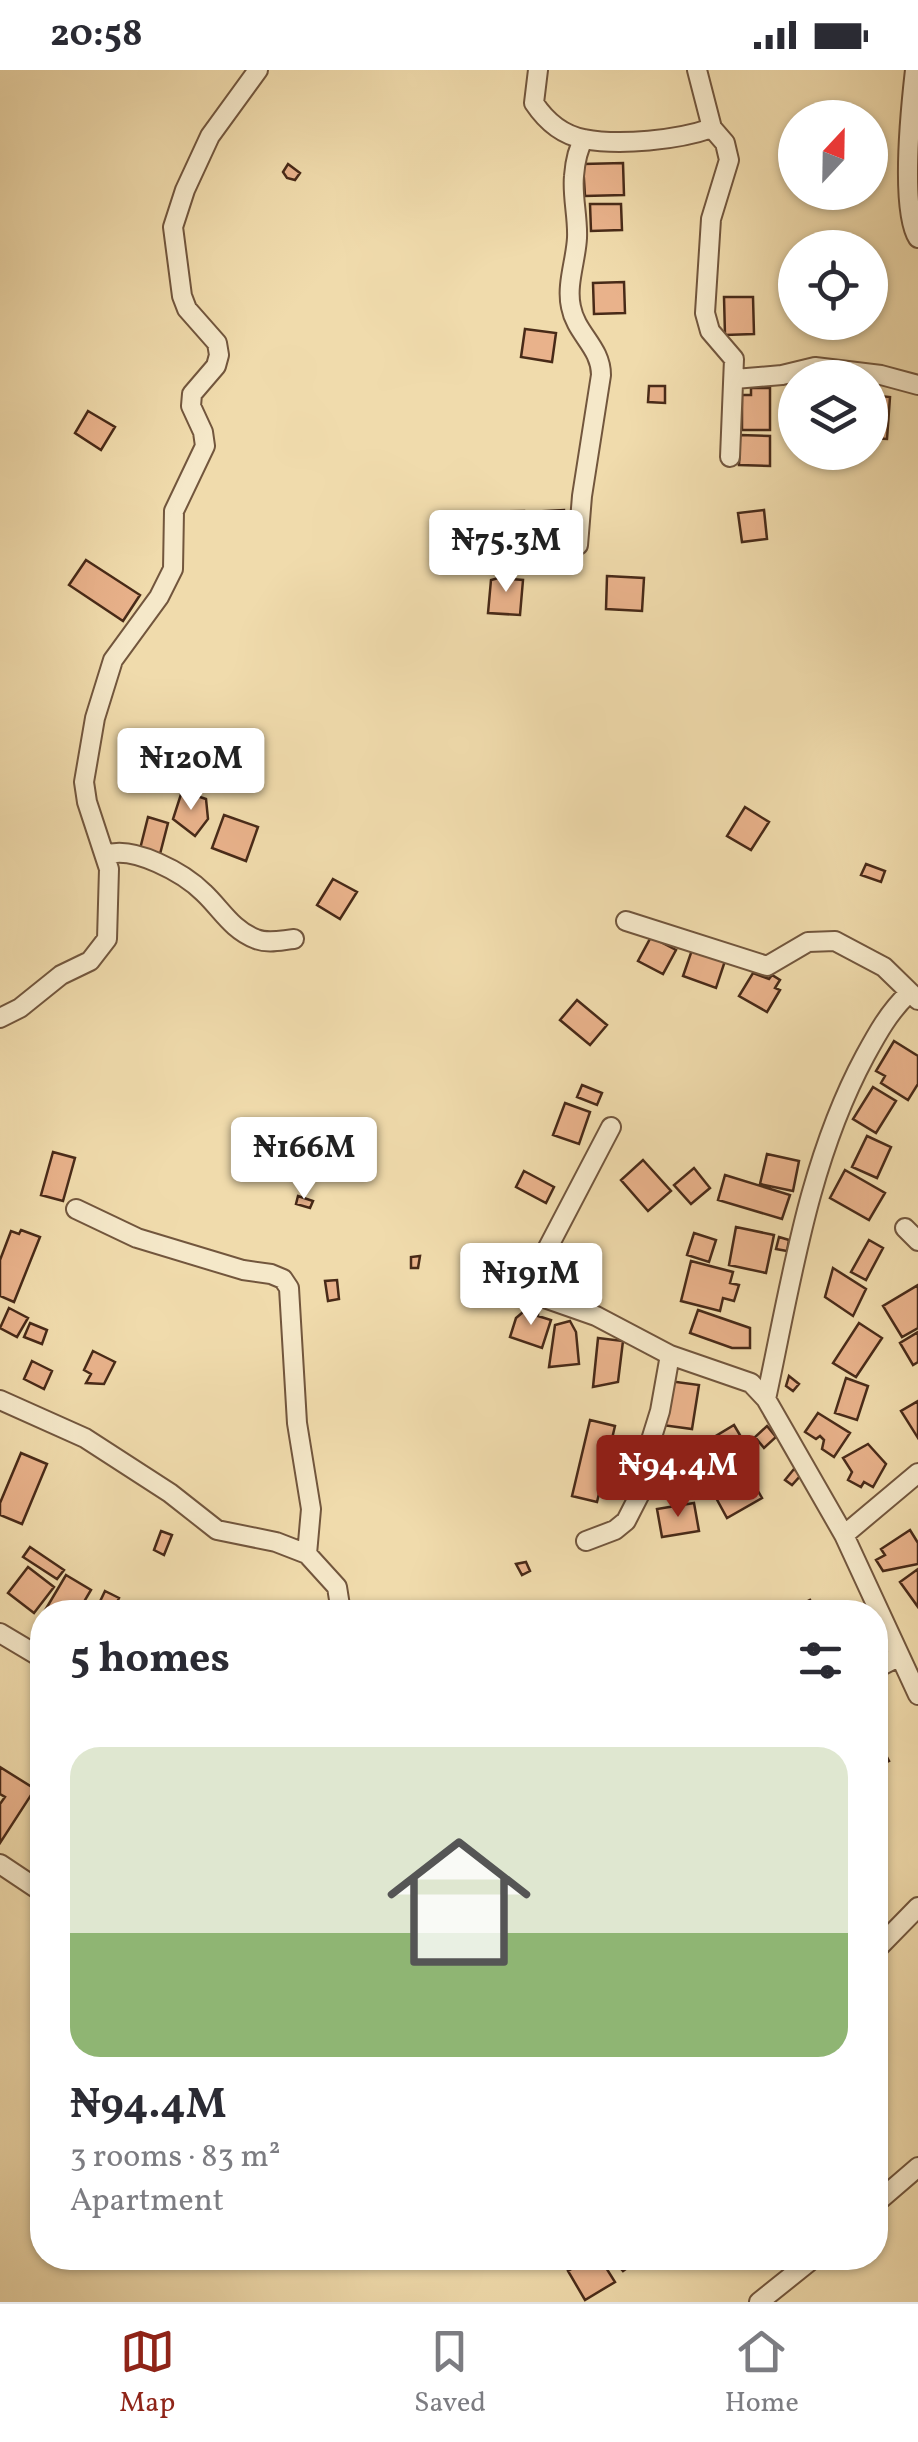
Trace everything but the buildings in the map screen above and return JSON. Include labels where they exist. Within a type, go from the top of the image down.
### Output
[{"type":"street","points":[[0,1018],[100,952],[107,939],[109,869],[84,782],[95,718],[113,660],[159,597],[173,569],[174,510],[205,446],[203,432],[190,406],[192,394],[216,366],[220,355],[216,342],[187,308],[182,296],[173,227],[210,136],[258,70]]},
{"type":"street","points":[[538,70],[534,103],[545,120],[584,140],[666,140],[712,128]]},
{"type":"street","points":[[697,70],[712,128],[725,143],[729,160],[711,219],[705,313],[710,331],[734,359],[730,458]]},
{"type":"street","points":[[915,70],[909,120],[910,192],[912,230],[918,238]]},
{"type":"street","points":[[578,545],[601,375],[596,349],[577,325],[570,305],[577,241],[574,176],[578,148],[584,140]]},
{"type":"street","points":[[735,379],[815,368],[882,375],[918,385]]},
{"type":"street","points":[[106,855],[127,852],[154,861],[202,890],[218,912],[254,939],[268,942],[294,938]]},
{"type":"street","points":[[626,920],[760,966],[767,966],[808,942],[835,941],[884,967],[913,997],[896,1006],[836,1112],[811,1192],[766,1399]]},
{"type":"street","points":[[611,1128],[531,1280],[531,1288],[549,1302],[596,1316],[670,1355],[751,1383],[766,1399],[844,1535],[874,1600]]},
{"type":"street","points":[[76,1209],[137,1238],[232,1267],[272,1274],[290,1288],[298,1434],[311,1510],[307,1554]]},
{"type":"street","points":[[586,1541],[615,1530],[626,1521],[646,1482],[670,1355]]},
{"type":"street","points":[[0,1400],[85,1438],[170,1492],[217,1530],[240,1538],[276,1542],[307,1554],[338,1587],[340,1600]]},
{"type":"street","points":[[844,1535],[918,1473]]},
{"type":"street","points":[[888,1630],[918,1695]]},
{"type":"street","points":[[0,1633],[30,1651]]},
{"type":"street","points":[[888,1662],[900,1656]]},
{"type":"street","points":[[0,1864],[30,1884]]},
{"type":"street","points":[[888,1938],[918,1907]]},
{"type":"street","points":[[888,2193],[918,2167]]},
{"type":"street","points":[[760,2302],[799,2270]]}]
